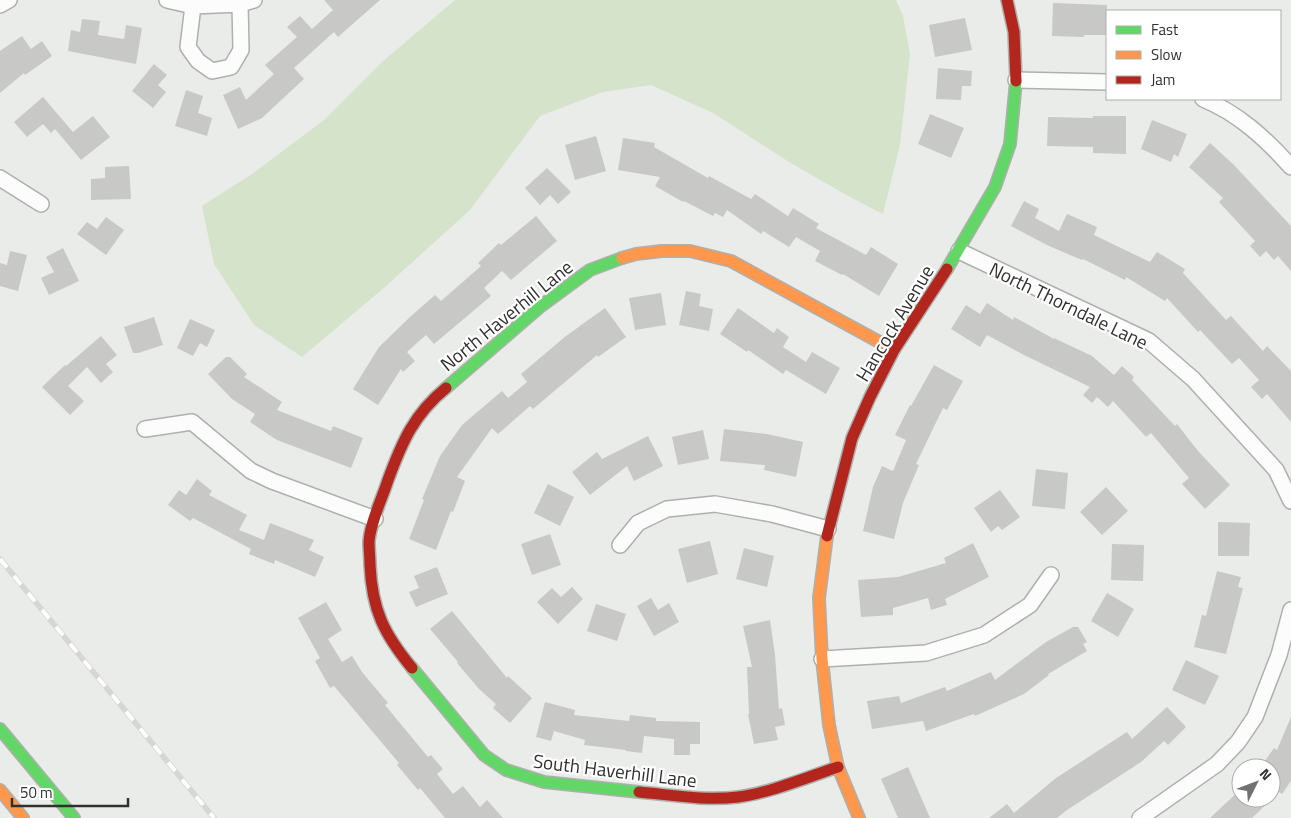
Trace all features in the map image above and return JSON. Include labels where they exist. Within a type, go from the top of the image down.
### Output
[{"type":"street","points":[[0,5],[9,0]]},
{"type":"street","points":[[167,0],[194,6],[247,2],[241,50],[231,67],[212,71],[198,61],[188,47],[194,6]]},
{"type":"street","name":"Hancock Avenue","points":[[859,818],[838,767],[829,726],[822,659],[820,598],[828,529],[852,438],[870,396],[894,350],[959,251],[995,187],[1010,144],[1016,80],[1014,32],[1007,0]]},
{"type":"street","points":[[1016,80],[1106,82]]},
{"type":"street","points":[[1206,100],[1219,105],[1252,128],[1291,167]]},
{"type":"street","points":[[0,178],[41,204]]},
{"type":"street","name":"North Haverhill Lane","points":[[375,519],[400,450],[418,417],[430,402],[541,306],[590,270],[611,261],[636,254],[662,251],[690,251],[731,261],[894,350]]},
{"type":"street","name":"North Thorndale Lane","points":[[959,251],[1149,341],[1192,379],[1276,470],[1291,501]]},
{"type":"street","points":[[145,429],[192,422],[251,470],[281,484],[375,519]]},
{"type":"street","points":[[620,545],[638,523],[667,509],[715,504],[772,514],[828,529]]},
{"type":"street","name":"South Haverhill Lane","points":[[375,519],[369,542],[371,590],[379,618],[397,650],[455,722],[484,755],[506,770],[544,782],[707,799],[740,797],[778,787],[838,767]]},
{"type":"street","points":[[822,659],[926,653],[984,636],[1030,605],[1051,575]]},
{"type":"street","points":[[1140,818],[1217,764],[1238,742],[1255,717],[1279,655],[1291,610]]},
{"type":"street","points":[[0,729],[74,818]]},
{"type":"street","points":[[0,790],[23,818]]},
{"type":"green space","points":[[455,0],[896,0],[903,16],[910,54],[900,145],[883,214],[789,162],[713,113],[651,85],[603,92],[540,116],[470,210],[385,287],[302,357],[254,325],[214,264],[202,206],[252,174],[324,120],[382,62]]},
{"type":"building","points":[[324,0],[380,0],[338,37],[334,32],[294,68],[304,79],[262,118],[238,129],[223,95],[240,87],[246,100],[274,74],[265,65],[297,37],[287,27],[300,16],[312,29],[333,10]]},
{"type":"building","points":[[1053,3],[1107,5],[1106,35],[1084,35],[1084,37],[1052,36]]},
{"type":"building","points":[[965,18],[972,50],[935,57],[929,25]]},
{"type":"building","points":[[82,19],[100,21],[98,35],[124,39],[126,25],[142,28],[136,64],[68,51],[71,30],[80,32]]},
{"type":"building","points":[[22,36],[31,49],[42,41],[52,56],[25,75],[24,73],[0,93],[0,51]]},
{"type":"building","points":[[154,64],[167,75],[158,85],[166,92],[153,108],[132,91]]},
{"type":"building","points":[[938,68],[972,71],[971,86],[962,86],[961,100],[936,99]]},
{"type":"building","points":[[186,90],[203,96],[198,113],[212,118],[207,136],[175,126]]},
{"type":"building","points":[[43,97],[73,132],[93,116],[110,137],[81,160],[55,129],[51,133],[43,124],[27,137],[14,122]]},
{"type":"building","points":[[930,114],[964,128],[951,158],[918,144]]},
{"type":"building","points":[[1093,116],[1126,116],[1126,154],[1093,153],[1093,147],[1047,146],[1048,117],[1093,118]]},
{"type":"building","points":[[1152,120],[1187,134],[1178,157],[1174,154],[1171,162],[1141,149]]},
{"type":"building","points":[[596,136],[606,171],[575,180],[565,145]]},
{"type":"building","points":[[623,138],[655,143],[654,147],[708,178],[709,176],[751,199],[755,194],[788,216],[793,208],[819,224],[816,228],[866,255],[871,247],[898,264],[879,296],[843,274],[815,261],[820,251],[796,237],[789,247],[763,231],[761,234],[727,210],[723,217],[715,213],[713,216],[683,202],[655,186],[660,177],[618,170]]},
{"type":"building","points":[[1210,143],[1234,165],[1291,226],[1291,271],[1278,256],[1274,260],[1266,251],[1260,257],[1250,246],[1255,241],[1219,202],[1223,198],[1189,167]]},
{"type":"building","points":[[129,166],[131,199],[91,200],[91,179],[105,178],[105,167]]},
{"type":"building","points":[[547,168],[571,192],[558,204],[550,195],[540,205],[525,188]]},
{"type":"building","points":[[1024,201],[1039,209],[1035,218],[1059,231],[1067,214],[1097,227],[1094,235],[1150,262],[1157,252],[1185,269],[1183,273],[1226,320],[1231,316],[1263,351],[1267,346],[1291,371],[1291,422],[1267,394],[1262,399],[1251,387],[1259,380],[1239,358],[1232,364],[1200,330],[1198,332],[1167,298],[1165,301],[1126,277],[1125,280],[1083,259],[1049,246],[1011,226]]},
{"type":"building","points":[[536,216],[557,241],[511,280],[502,271],[484,288],[491,296],[434,344],[426,335],[407,352],[415,361],[403,372],[401,369],[378,405],[353,389],[379,347],[410,317],[435,295],[441,301],[481,266],[478,263],[499,243],[501,245]]},
{"type":"building","points":[[106,217],[124,230],[106,255],[77,234],[87,222],[97,229]]},
{"type":"building","points":[[63,248],[79,281],[49,295],[41,278],[54,272],[46,257]]},
{"type":"building","points":[[10,251],[27,255],[18,291],[0,286],[0,263],[7,265]]},
{"type":"building","points":[[686,291],[701,294],[699,306],[713,309],[709,331],[679,325]]},
{"type":"building","points":[[661,293],[666,325],[635,330],[629,298]]},
{"type":"building","points":[[987,303],[1013,320],[1014,317],[1054,339],[1092,356],[1114,375],[1122,366],[1134,377],[1132,380],[1175,426],[1177,424],[1198,451],[1230,485],[1205,509],[1182,484],[1189,478],[1151,433],[1146,437],[1113,401],[1108,407],[1097,397],[1092,403],[1083,395],[1090,387],[987,335],[980,347],[951,329],[966,305],[980,314]]},
{"type":"building","points":[[605,308],[626,337],[598,357],[597,355],[533,409],[530,406],[498,434],[492,428],[457,477],[465,481],[436,550],[409,539],[424,500],[422,499],[440,456],[462,425],[502,391],[508,398],[527,382],[521,374],[566,336]]},
{"type":"building","points":[[738,308],[774,333],[777,328],[789,337],[783,347],[806,362],[812,352],[840,368],[826,394],[786,370],[783,374],[748,350],[747,352],[720,334]]},
{"type":"building","points":[[154,317],[163,345],[133,353],[124,327]]},
{"type":"building","points":[[190,319],[215,330],[207,347],[200,343],[193,356],[177,348]]},
{"type":"building","points":[[101,336],[117,355],[106,364],[113,372],[101,383],[87,367],[68,386],[84,401],[70,415],[42,387],[65,365]]},
{"type":"building","points":[[226,357],[230,357],[247,374],[244,377],[282,402],[277,410],[331,431],[333,426],[363,438],[351,468],[277,440],[250,422],[255,414],[232,399],[208,374]]},
{"type":"building","points":[[934,365],[963,381],[947,410],[943,408],[916,464],[919,465],[903,503],[894,539],[863,531],[873,487],[882,466],[893,471],[906,440],[895,435]]},
{"type":"building","points":[[724,429],[767,434],[803,442],[796,477],[764,470],[765,465],[720,461]]},
{"type":"building","points":[[703,430],[709,459],[678,465],[672,437]]},
{"type":"building","points":[[648,436],[663,466],[634,481],[627,466],[590,495],[572,472],[597,452],[602,459]]},
{"type":"building","points":[[1036,469],[1068,473],[1065,509],[1032,506]]},
{"type":"building","points":[[197,479],[212,491],[209,495],[247,515],[239,530],[264,540],[270,523],[314,540],[309,550],[324,557],[315,577],[275,560],[274,564],[249,554],[251,549],[193,518],[190,521],[168,505],[179,490],[186,495]]},
{"type":"building","points":[[548,484],[574,497],[560,526],[534,513]]},
{"type":"building","points":[[1106,487],[1128,511],[1102,535],[1080,512]]},
{"type":"building","points":[[1000,490],[1020,517],[1002,530],[998,526],[991,532],[974,508]]},
{"type":"building","points":[[1218,522],[1250,523],[1249,556],[1218,556]]},
{"type":"building","points":[[550,534],[561,565],[532,575],[521,544]]},
{"type":"building","points":[[710,541],[718,574],[687,583],[678,549]]},
{"type":"building","points":[[973,543],[989,577],[945,599],[947,605],[931,610],[928,598],[893,608],[893,615],[861,617],[858,580],[898,577],[946,563],[944,558]]},
{"type":"building","points":[[1112,544],[1144,545],[1143,581],[1111,580]]},
{"type":"building","points":[[744,548],[774,556],[767,587],[736,579]]},
{"type":"building","points":[[437,567],[448,594],[416,607],[409,592],[419,588],[414,576]]},
{"type":"building","points":[[1217,571],[1241,577],[1238,587],[1243,588],[1226,654],[1194,647],[1202,615],[1206,616]]},
{"type":"building","points":[[572,587],[583,599],[558,624],[537,602],[552,588],[561,597]]},
{"type":"building","points":[[1107,593],[1134,609],[1118,637],[1091,621]]},
{"type":"building","points":[[651,598],[658,610],[669,603],[679,622],[654,636],[637,606]]},
{"type":"building","points":[[326,602],[342,630],[328,639],[342,662],[352,656],[362,672],[388,703],[385,705],[428,757],[431,755],[443,769],[437,774],[453,794],[463,786],[480,807],[487,800],[503,818],[445,818],[420,788],[418,790],[397,765],[399,763],[334,686],[330,688],[315,661],[320,658],[298,618]]},
{"type":"building","points":[[596,604],[626,614],[617,641],[587,631]]},
{"type":"building","points":[[452,611],[507,678],[508,676],[532,698],[510,723],[493,708],[496,704],[479,689],[430,629]]},
{"type":"building","points":[[770,620],[779,709],[782,708],[785,725],[775,727],[778,740],[754,744],[748,714],[747,667],[752,667],[743,626]]},
{"type":"building","points":[[1073,627],[1078,627],[1087,642],[1083,644],[1087,651],[1048,674],[1024,694],[975,716],[974,714],[926,731],[923,721],[872,729],[867,701],[899,696],[901,703],[945,687],[947,691],[991,672],[995,680],[1046,642]]},
{"type":"building","points":[[1186,660],[1219,676],[1205,705],[1172,690]]},
{"type":"building","points":[[545,702],[575,710],[574,715],[629,721],[630,715],[656,718],[656,721],[700,722],[700,744],[690,744],[690,755],[674,755],[674,739],[644,736],[642,753],[584,745],[585,740],[554,731],[551,741],[536,737]]},
{"type":"building","points":[[1167,707],[1186,727],[1168,745],[1164,741],[1141,762],[1057,818],[989,818],[1007,804],[1014,813],[1056,778],[1127,732],[1132,739]]},
{"type":"building","points":[[1291,717],[1291,781],[1282,794],[1281,758],[1267,758],[1274,748],[1277,750]]},
{"type":"building","points":[[908,767],[930,818],[898,818],[881,779]]},
{"type":"building","points":[[1231,798],[1231,808],[1262,808],[1252,818],[1210,818]]},
{"type":"railway","points":[[0,559],[214,818]]},
{"type":"traffic: fast","points":[[947,269],[995,187],[1010,144],[1016,81]]},
{"type":"traffic: fast","points":[[446,388],[541,306],[590,270],[622,258]]},
{"type":"traffic: fast","points":[[412,668],[484,755],[506,770],[544,782],[639,792]]},
{"type":"traffic: fast","points":[[0,729],[74,818]]},
{"type":"traffic: slow","points":[[622,258],[636,254],[662,251],[690,251],[731,261],[894,350]]},
{"type":"traffic: slow","points":[[827,536],[819,598],[822,659],[829,725],[838,767],[859,818]]},
{"type":"traffic: slow","points":[[0,790],[23,818]]},
{"type":"traffic: jam","points":[[1007,0],[1014,32],[1016,81]]},
{"type":"traffic: jam","points":[[827,536],[852,438],[870,397],[894,350],[947,269]]},
{"type":"traffic: jam","points":[[412,668],[394,644],[381,621],[371,581],[370,535],[393,466],[404,441],[425,408],[446,388]]},
{"type":"traffic: jam","points":[[639,792],[701,798],[738,797],[775,788],[838,767]]}]
